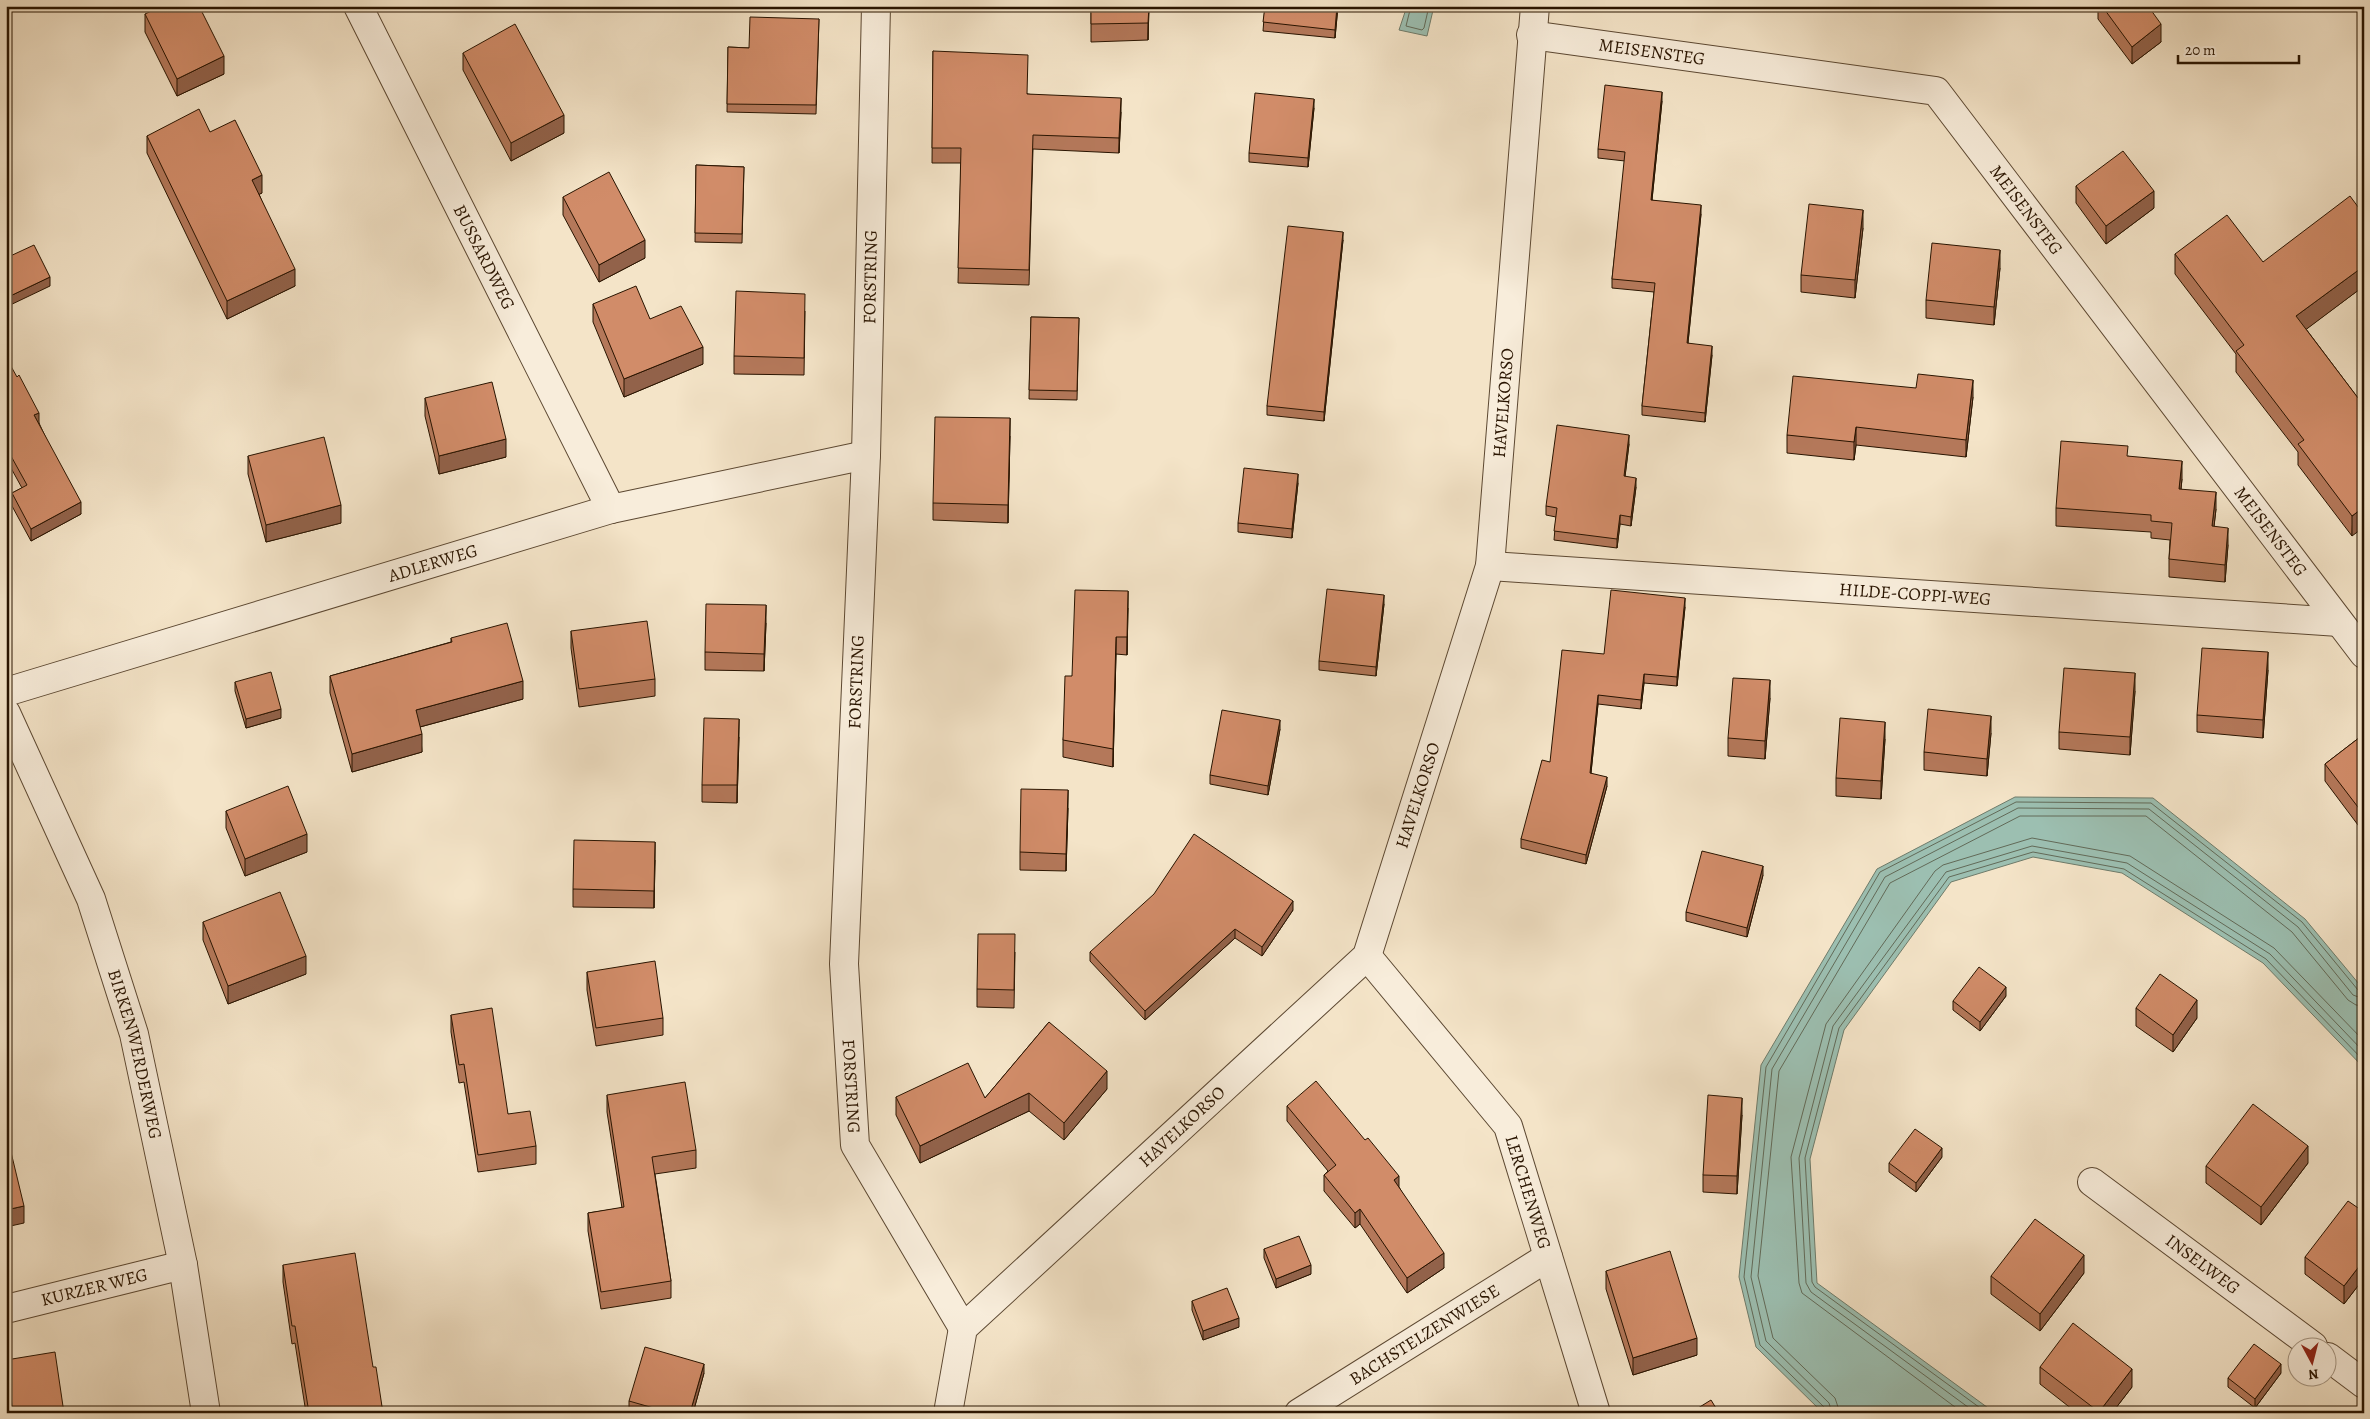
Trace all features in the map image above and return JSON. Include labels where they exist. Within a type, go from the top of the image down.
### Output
[{"type":"street","name":"BUSSARDWEG","points":[[358,6],[611,509]]},
{"type":"street","name":"FORSTRING","points":[[876,6],[866,455],[844,964],[855,1145],[963,1328]]},
{"type":"street","name":"HAVELKORSO","points":[[963,1328],[1367,956],[1490,566],[1531,35],[1535,6]]},
{"type":"street","name":"MEISENSTEG","points":[[1531,35],[1936,91],[2364,654]]},
{"type":"street","name":"ADLERWEG","points":[[6,692],[611,509],[866,455]]},
{"type":"street","name":"HILDE-COPPI-WEG","points":[[1490,566],[2340,622]]},
{"type":"street","name":"BIRKENWERDERWEG","points":[[6,713],[91,899],[134,1034],[183,1266],[206,1413]]},
{"type":"street","name":"LERCHENWEG","points":[[1367,956],[1508,1126],[1596,1413]]},
{"type":"street","name":"INSELWEG","points":[[2092,1182],[2300,1336]]},
{"type":"street","name":"BACHSTELZENWIESE","points":[[1299,1413],[1548,1257]]},
{"type":"street","name":"KURZER WEG","points":[[6,1309],[183,1266]]},
{"type":"street","points":[[948,1413],[963,1328]]},
{"type":"street","points":[[2338,1364],[2364,1384]]},
{"type":"water","points":[[1407,6],[1434,6],[1427,36],[1399,30]]},
{"type":"water","points":[[2015,797],[2153,798],[2305,919],[2364,990],[2364,1068],[2263,963],[2122,873],[2033,857],[1951,882],[1844,1030],[1810,1159],[1817,1283],[1995,1413],[1823,1413],[1756,1347],[1739,1277],[1761,1065],[1877,869]]},
{"type":"building","points":[[162,6],[199,6],[224,56],[177,79],[145,14]]},
{"type":"building","points":[[1091,6],[1149,6],[1148,23],[1091,24]]},
{"type":"building","points":[[1265,6],[1337,6],[1335,30],[1263,22]]},
{"type":"building","points":[[2102,6],[2148,6],[2161,24],[2132,47]]},
{"type":"building","points":[[750,17],[819,19],[816,105],[727,104],[728,47],[749,48]]},
{"type":"building","points":[[515,24],[564,115],[511,143],[463,53]]},
{"type":"building","points":[[933,51],[1028,55],[1027,94],[1121,98],[1119,138],[1033,135],[1029,270],[958,268],[961,148],[932,148]]},
{"type":"building","points":[[1605,85],[1662,92],[1651,200],[1701,205],[1687,343],[1712,346],[1705,413],[1642,406],[1655,283],[1612,279],[1625,152],[1598,149]]},
{"type":"building","points":[[1255,93],[1314,99],[1308,158],[1249,153]]},
{"type":"building","points":[[199,109],[210,132],[235,120],[262,175],[252,180],[295,269],[227,301],[147,136]]},
{"type":"building","points":[[2123,151],[2154,191],[2106,226],[2076,186]]},
{"type":"building","points":[[696,165],[744,167],[742,234],[695,233]]},
{"type":"building","points":[[609,172],[645,240],[599,265],[563,197]]},
{"type":"building","points":[[2350,196],[2364,215],[2364,266],[2296,316],[2358,398],[2364,394],[2364,507],[2352,516],[2298,444],[2304,440],[2236,351],[2244,345],[2175,254],[2227,215],[2263,262]]},
{"type":"building","points":[[1809,204],[1863,210],[1855,280],[1801,275]]},
{"type":"building","points":[[1288,226],[1343,232],[1324,412],[1267,406]]},
{"type":"building","points":[[1932,243],[2000,250],[1994,307],[1926,300]]},
{"type":"building","points":[[34,245],[50,277],[6,298],[6,258]]},
{"type":"building","points":[[636,286],[650,319],[681,306],[703,347],[624,379],[593,304]]},
{"type":"building","points":[[736,291],[805,294],[804,358],[734,356]]},
{"type":"building","points":[[1031,317],[1079,318],[1077,391],[1029,390]]},
{"type":"building","points":[[8,361],[17,377],[19,375],[39,413],[34,415],[81,502],[31,529],[12,493],[27,485],[6,447],[6,362]]},
{"type":"building","points":[[1918,374],[1973,380],[1966,440],[1856,427],[1854,442],[1787,435],[1793,376],[1916,388]]},
{"type":"building","points":[[492,382],[506,439],[439,456],[425,398]]},
{"type":"building","points":[[935,417],[1010,418],[1008,505],[933,503]]},
{"type":"building","points":[[1557,425],[1629,435],[1624,476],[1636,478],[1631,517],[1620,515],[1617,539],[1554,531],[1557,508],[1546,506]]},
{"type":"building","points":[[324,437],[341,505],[266,525],[248,456]]},
{"type":"building","points":[[2061,441],[2128,446],[2127,456],[2182,461],[2179,489],[2216,492],[2212,526],[2228,528],[2225,565],[2169,559],[2172,523],[2151,521],[2151,515],[2056,508]]},
{"type":"building","points":[[1244,468],[1298,474],[1292,529],[1238,523]]},
{"type":"building","points":[[1327,589],[1384,595],[1376,667],[1319,661]]},
{"type":"building","points":[[1075,590],[1128,591],[1127,637],[1116,637],[1113,749],[1063,740],[1065,676],[1072,676]]},
{"type":"building","points":[[1611,590],[1685,598],[1677,677],[1644,674],[1641,700],[1598,695],[1590,773],[1607,777],[1586,855],[1521,839],[1542,760],[1550,762],[1562,650],[1604,654]]},
{"type":"building","points":[[706,604],[766,605],[764,654],[705,652]]},
{"type":"building","points":[[647,621],[655,679],[579,689],[571,631]]},
{"type":"building","points":[[507,623],[523,681],[416,710],[422,734],[352,754],[330,676],[452,642],[451,638]]},
{"type":"building","points":[[2202,648],[2268,652],[2263,720],[2197,715]]},
{"type":"building","points":[[2064,668],[2135,673],[2130,737],[2059,732]]},
{"type":"building","points":[[271,672],[281,709],[246,719],[235,682]]},
{"type":"building","points":[[1733,678],[1770,680],[1765,741],[1728,738]]},
{"type":"building","points":[[1928,709],[1991,716],[1987,759],[1924,752]]},
{"type":"building","points":[[1222,710],[1280,720],[1268,786],[1210,775]]},
{"type":"building","points":[[704,718],[739,719],[737,785],[702,785]]},
{"type":"building","points":[[1840,718],[1885,722],[1881,781],[1836,778]]},
{"type":"building","points":[[2364,734],[2364,815],[2325,764]]},
{"type":"building","points":[[288,786],[307,834],[245,859],[226,811]]},
{"type":"building","points":[[1021,789],[1068,790],[1066,854],[1020,852]]},
{"type":"building","points":[[1194,834],[1293,901],[1262,947],[1235,929],[1145,1011],[1090,952],[1154,894]]},
{"type":"building","points":[[574,840],[655,842],[654,891],[573,889]]},
{"type":"building","points":[[1702,851],[1763,866],[1747,928],[1686,912]]},
{"type":"building","points":[[280,892],[306,956],[228,986],[203,922]]},
{"type":"building","points":[[978,934],[1015,934],[1014,990],[977,989]]},
{"type":"building","points":[[655,961],[663,1018],[596,1028],[587,972]]},
{"type":"building","points":[[1979,967],[2006,987],[1980,1022],[1953,1001]]},
{"type":"building","points":[[2160,974],[2197,1000],[2173,1035],[2136,1008]]},
{"type":"building","points":[[492,1008],[508,1114],[530,1111],[536,1146],[478,1155],[464,1064],[459,1065],[451,1015]]},
{"type":"building","points":[[1049,1022],[1107,1071],[1064,1123],[1029,1093],[920,1146],[896,1097],[968,1063],[985,1098]]},
{"type":"building","points":[[1316,1081],[1365,1140],[1368,1138],[1399,1176],[1394,1180],[1444,1253],[1407,1278],[1360,1209],[1355,1213],[1324,1175],[1336,1165],[1287,1106]]},
{"type":"building","points":[[685,1082],[696,1150],[652,1157],[671,1281],[601,1292],[588,1213],[624,1207],[607,1095]]},
{"type":"building","points":[[1708,1095],[1742,1098],[1737,1176],[1703,1175]]},
{"type":"building","points":[[2253,1104],[2308,1146],[2261,1207],[2206,1166]]},
{"type":"building","points":[[1915,1129],[1942,1148],[1916,1183],[1889,1163]]},
{"type":"building","points":[[6,1148],[10,1148],[24,1206],[6,1210]]},
{"type":"building","points":[[2348,1201],[2364,1212],[2364,1260],[2344,1286],[2305,1257]]},
{"type":"building","points":[[2035,1219],[2084,1255],[2040,1314],[1991,1276]]},
{"type":"building","points":[[1299,1236],[1311,1265],[1276,1279],[1264,1249]]},
{"type":"building","points":[[1670,1251],[1697,1338],[1633,1358],[1606,1271]]},
{"type":"building","points":[[355,1253],[373,1367],[376,1367],[383,1413],[309,1413],[295,1326],[292,1326],[283,1265]]},
{"type":"building","points":[[1227,1288],[1239,1318],[1203,1331],[1192,1301]]},
{"type":"building","points":[[2073,1323],[2132,1369],[2099,1412],[2040,1367]]},
{"type":"building","points":[[2254,1344],[2281,1364],[2255,1399],[2228,1378]]},
{"type":"building","points":[[645,1347],[704,1364],[690,1413],[671,1413],[629,1401]]},
{"type":"building","points":[[55,1352],[64,1413],[13,1413],[6,1360]]},
{"type":"building","points":[[1711,1400],[1719,1413],[1690,1413]]}]
